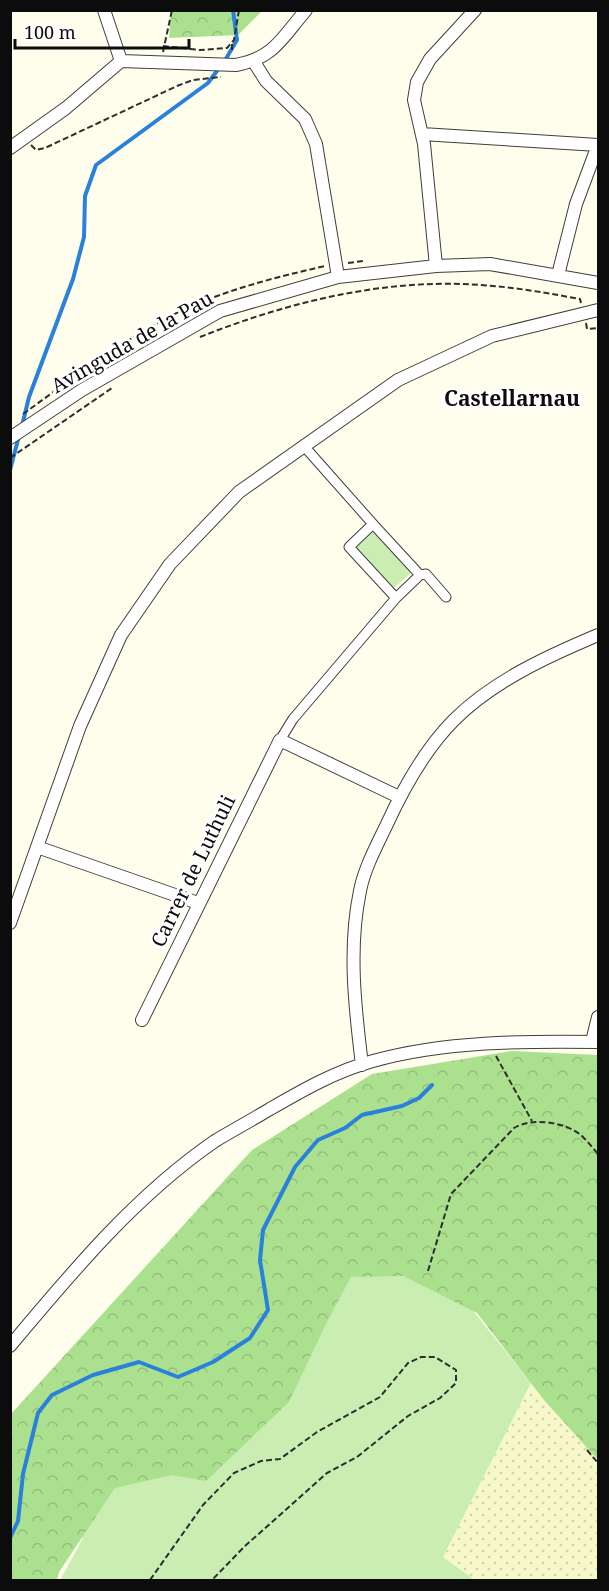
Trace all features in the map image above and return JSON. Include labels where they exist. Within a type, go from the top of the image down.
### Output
[{"type":"street","points":[[104,10],[121,61]]},
{"type":"street","points":[[10,148],[26,138],[121,61],[236,65],[254,62],[268,54],[306,10]]},
{"type":"street","points":[[436,266],[422,134],[414,100],[417,82],[430,59],[475,10]]},
{"type":"street","points":[[254,62],[266,81],[306,119],[316,144],[338,277]]},
{"type":"street","points":[[422,134],[598,145],[576,204],[558,275]]},
{"type":"street","name":"Avinguda de la Pau","points":[[10,438],[82,390],[220,311],[338,277],[436,266],[490,264],[598,283]]},
{"type":"street","points":[[10,923],[80,726],[121,635],[170,564],[238,492],[398,380],[492,336],[598,310]]},
{"type":"street","points":[[303,446],[420,575]]},
{"type":"street","points":[[373,524],[349,547],[396,598]]},
{"type":"street","points":[[399,797],[280,740],[293,719],[396,598],[420,575],[426,574],[446,597]]},
{"type":"street","points":[[362,1065],[354,997],[355,939],[360,890],[406,782],[453,720],[496,687],[549,656],[598,635]]},
{"type":"street","name":"Carrer de Luthuli","points":[[142,1020],[280,740]]},
{"type":"street","points":[[37,847],[198,903]]},
{"type":"street","points":[[10,1346],[63,1283],[140,1202],[216,1141],[290,1098],[341,1071],[438,1049],[595,1042],[598,1017]]},
{"type":"path","points":[[162,61],[171,10]]},
{"type":"path","points":[[232,57],[238,10]]},
{"type":"path","points":[[163,46],[209,49],[227,48],[232,44]]},
{"type":"path","points":[[26,138],[33,148],[41,149],[177,86],[193,80],[225,77]]},
{"type":"path","points":[[197,338],[248,318],[315,299],[396,287],[464,284],[580,298],[587,329],[598,328]]},
{"type":"path","points":[[10,458],[114,386]]},
{"type":"path","points":[[492,1045],[499,1064],[532,1121]]},
{"type":"path","points":[[428,1271],[451,1194],[514,1128],[532,1121],[562,1127],[580,1135],[598,1154]]},
{"type":"path","points":[[150,1581],[203,1505],[234,1473],[261,1461],[280,1459],[317,1432],[380,1397],[408,1363],[421,1357],[435,1357],[456,1370],[456,1383],[440,1398],[408,1416],[357,1457],[327,1473],[245,1546],[212,1581]]},
{"type":"path","points":[[587,1450],[598,1463]]},
{"type":"green space","points":[[171,10],[262,11],[238,35],[169,38]]},
{"type":"green space","points":[[373,532],[412,572],[394,588],[356,548]]},
{"type":"green space","points":[[512,1051],[598,1055],[598,1460],[544,1400],[477,1313],[403,1276],[351,1277],[289,1402],[206,1481],[172,1475],[115,1488],[59,1572],[57,1580],[11,1580],[11,1414],[252,1150],[372,1074]]},
{"type":"green space","points":[[378,1264],[462,1297],[531,1383],[443,1557],[475,1580],[60,1580],[82,1540],[91,1504],[355,1265]]},
{"type":"green space","points":[[531,1383],[598,1460],[598,1580],[475,1580],[443,1557]]},
{"type":"waterway","points":[[224,62],[237,40],[233,10]]},
{"type":"waterway","points":[[22,426],[29,397],[73,279],[84,237],[85,196],[96,165],[208,83],[219,68]]},
{"type":"waterway","points":[[10,470],[19,436]]},
{"type":"waterway","points":[[10,1538],[18,1521],[23,1474],[38,1413],[52,1395],[93,1375],[139,1362],[178,1377],[213,1362],[250,1338],[268,1310],[260,1260],[263,1230],[295,1167],[318,1140],[345,1128],[362,1115],[402,1106],[419,1098],[432,1085]]},
{"type":"district","name":"Castellarnau","points":[[512,399]]}]
